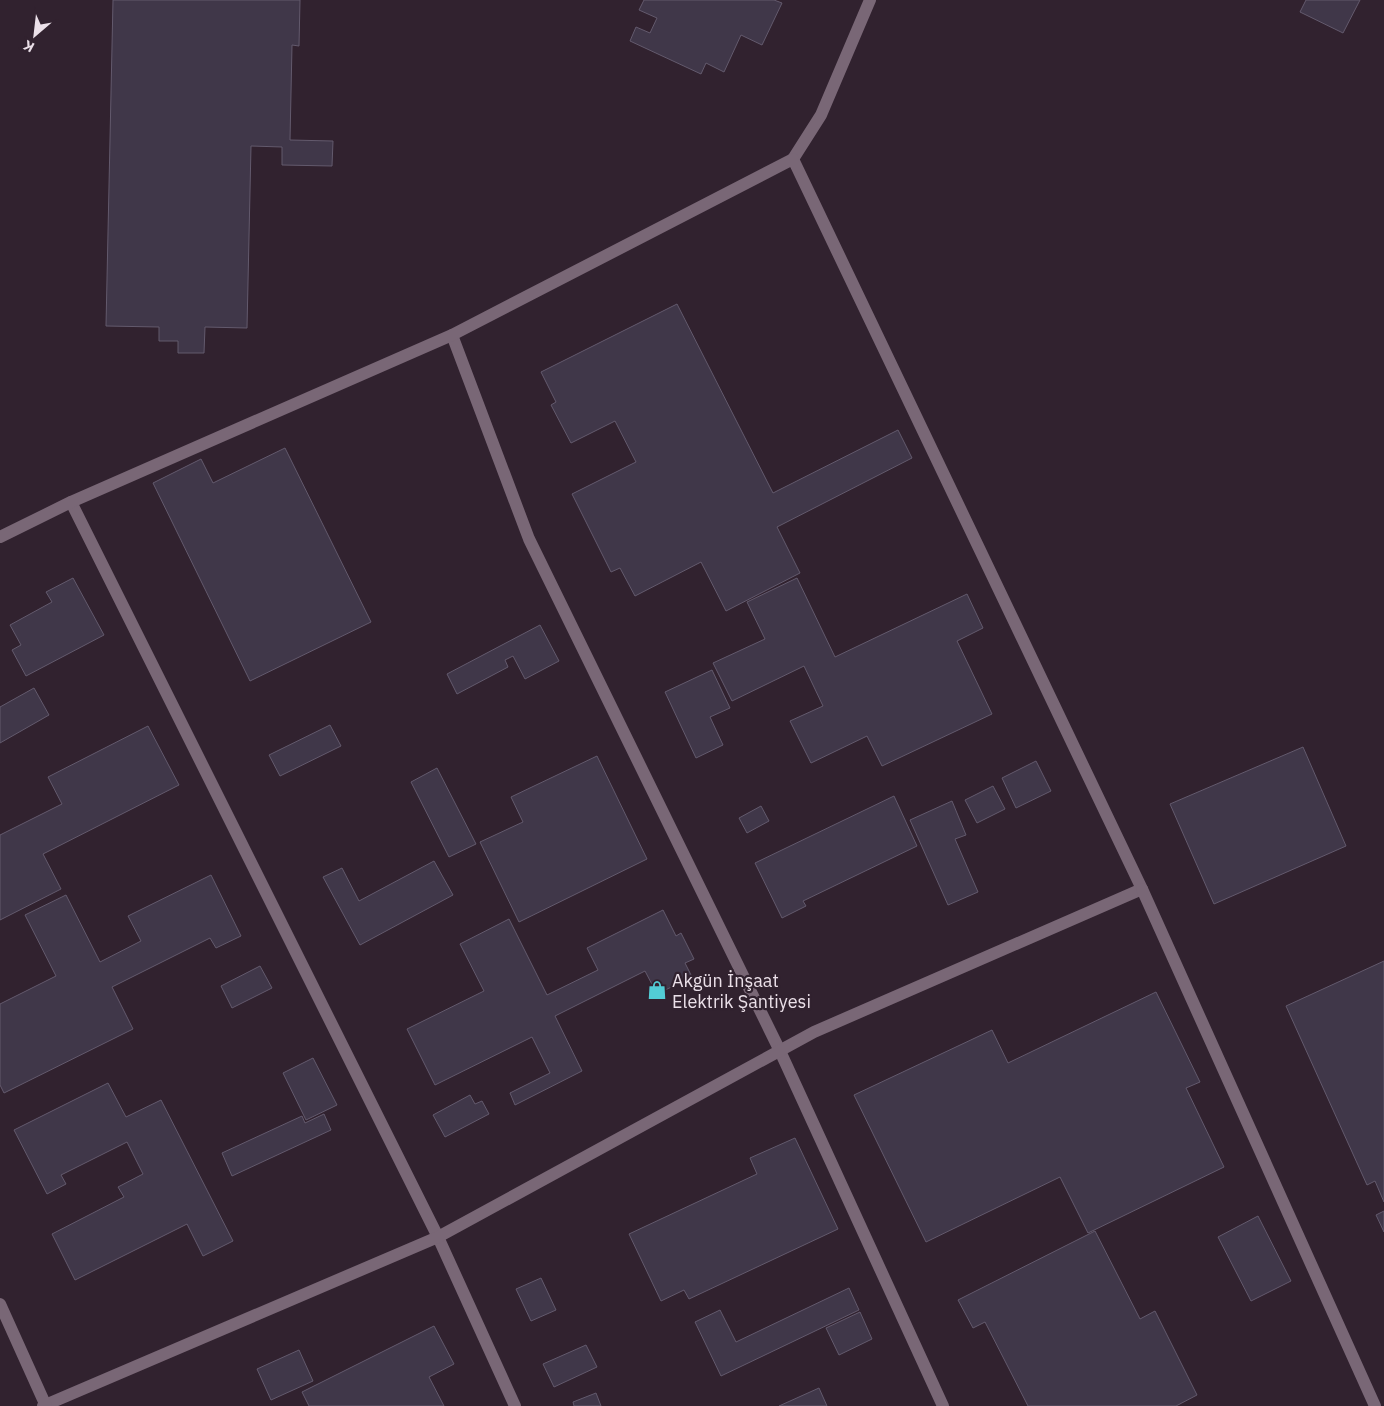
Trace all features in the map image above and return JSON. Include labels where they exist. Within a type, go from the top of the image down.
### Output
[{"type":"street","points":[[0,537],[71,502],[452,335],[793,159],[821,114],[870,0]]},
{"type":"street","points":[[793,159],[1142,889],[1375,1406]]},
{"type":"street","points":[[452,335],[529,539],[780,1051],[942,1406]]},
{"type":"street","points":[[71,502],[438,1237],[515,1406]]},
{"type":"street","points":[[0,1304],[45,1406],[438,1237],[814,1032],[1142,889]]},
{"type":"building","points":[[113,0],[300,0],[299,46],[292,45],[290,140],[333,141],[332,166],[282,165],[282,147],[251,146],[247,328],[205,327],[204,353],[178,353],[178,341],[159,341],[159,327],[106,326]]},
{"type":"building","points":[[644,0],[774,0],[782,3],[762,45],[741,35],[724,72],[706,63],[701,74],[630,41],[636,27],[650,33],[657,18],[639,10]]},
{"type":"building","points":[[1306,0],[1360,0],[1343,33],[1300,12]]},
{"type":"building","points":[[677,304],[773,493],[898,430],[912,458],[777,527],[800,573],[726,611],[701,562],[635,596],[620,568],[611,572],[572,494],[636,462],[615,421],[571,443],[551,405],[556,402],[541,372]]},
{"type":"building","points":[[285,448],[371,622],[250,681],[153,483],[201,459],[213,483]]},
{"type":"building","points":[[73,578],[104,635],[26,676],[12,650],[21,645],[10,625],[52,602],[46,592]]},
{"type":"building","points":[[797,578],[835,657],[967,594],[983,628],[957,641],[992,714],[882,766],[867,736],[811,763],[790,721],[823,706],[804,666],[732,701],[713,663],[765,639],[747,602]]},
{"type":"building","points":[[540,625],[559,661],[525,679],[513,656],[505,660],[508,667],[457,694],[447,674]]},
{"type":"building","points":[[712,670],[730,708],[710,717],[723,745],[696,758],[665,692]]},
{"type":"building","points":[[34,688],[49,715],[0,743],[0,707]]},
{"type":"building","points":[[330,725],[341,746],[280,776],[269,755]]},
{"type":"building","points":[[148,726],[179,785],[43,854],[61,889],[0,920],[0,835],[62,804],[48,777]]},
{"type":"building","points":[[1303,747],[1346,846],[1214,904],[1170,804]]},
{"type":"building","points":[[597,756],[647,859],[519,922],[480,842],[523,822],[511,797]]},
{"type":"building","points":[[1036,761],[1051,791],[1016,808],[1002,778]]},
{"type":"building","points":[[437,768],[476,844],[449,857],[411,782]]},
{"type":"building","points":[[993,786],[1005,809],[977,823],[965,800]]},
{"type":"building","points":[[894,796],[917,846],[803,901],[806,906],[782,918],[755,863]]},
{"type":"building","points":[[952,801],[966,835],[955,839],[978,892],[948,905],[910,820]]},
{"type":"building","points":[[761,806],[769,821],[747,833],[739,818]]},
{"type":"building","points":[[434,861],[453,895],[360,945],[323,877],[342,868],[359,901]]},
{"type":"building","points":[[211,875],[241,936],[216,948],[210,938],[112,987],[133,1029],[4,1093],[0,1085],[0,1004],[56,976],[25,915],[66,895],[100,962],[141,941],[128,916]]},
{"type":"building","points":[[663,910],[676,936],[681,933],[694,959],[685,963],[692,977],[657,994],[645,971],[555,1016],[582,1071],[515,1105],[510,1093],[550,1073],[532,1037],[435,1085],[407,1029],[484,991],[460,944],[509,919],[547,995],[598,970],[587,948]]},
{"type":"building","points":[[1384,961],[1384,1202],[1375,1181],[1367,1185],[1286,1006]]},
{"type":"building","points":[[260,966],[272,988],[232,1008],[221,986]]},
{"type":"building","points":[[1156,992],[1200,1082],[1186,1088],[1224,1167],[1088,1233],[1060,1177],[926,1242],[854,1095],[992,1030],[1008,1063]]},
{"type":"building","points":[[313,1058],[337,1105],[306,1120],[283,1073]]},
{"type":"building","points":[[108,1083],[126,1117],[161,1100],[233,1241],[203,1256],[187,1224],[75,1280],[52,1234],[124,1197],[118,1187],[143,1174],[127,1142],[61,1175],[66,1184],[47,1194],[14,1130]]},
{"type":"building","points":[[470,1095],[475,1104],[482,1101],[489,1114],[445,1137],[433,1115]]},
{"type":"building","points":[[324,1114],[331,1130],[232,1176],[222,1153],[302,1116],[305,1123]]},
{"type":"building","points":[[795,1138],[838,1229],[689,1299],[684,1290],[661,1301],[629,1234],[757,1174],[750,1158]]},
{"type":"building","points":[[1384,1211],[1384,1232],[1376,1215]]},
{"type":"building","points":[[1258,1216],[1291,1281],[1251,1301],[1218,1237]]},
{"type":"building","points":[[1095,1231],[1140,1319],[1155,1311],[1197,1395],[1176,1406],[1028,1406],[985,1322],[973,1328],[958,1300]]},
{"type":"building","points":[[541,1278],[556,1310],[531,1321],[516,1289]]},
{"type":"building","points":[[849,1288],[859,1310],[721,1376],[695,1322],[720,1310],[736,1342]]},
{"type":"building","points":[[860,1312],[872,1339],[839,1355],[826,1328]]},
{"type":"building","points":[[434,1326],[454,1364],[429,1377],[444,1406],[309,1406],[302,1392]]},
{"type":"building","points":[[586,1345],[597,1367],[554,1387],[543,1364]]},
{"type":"building","points":[[299,1350],[313,1381],[271,1400],[257,1369]]},
{"type":"building","points":[[819,1388],[827,1406],[779,1406]]},
{"type":"building","points":[[596,1393],[601,1406],[574,1406],[573,1402]]},
{"type":"place","name":"Akgün İnşaat Elektrik Şantiyesi","points":[[657,990]]}]
